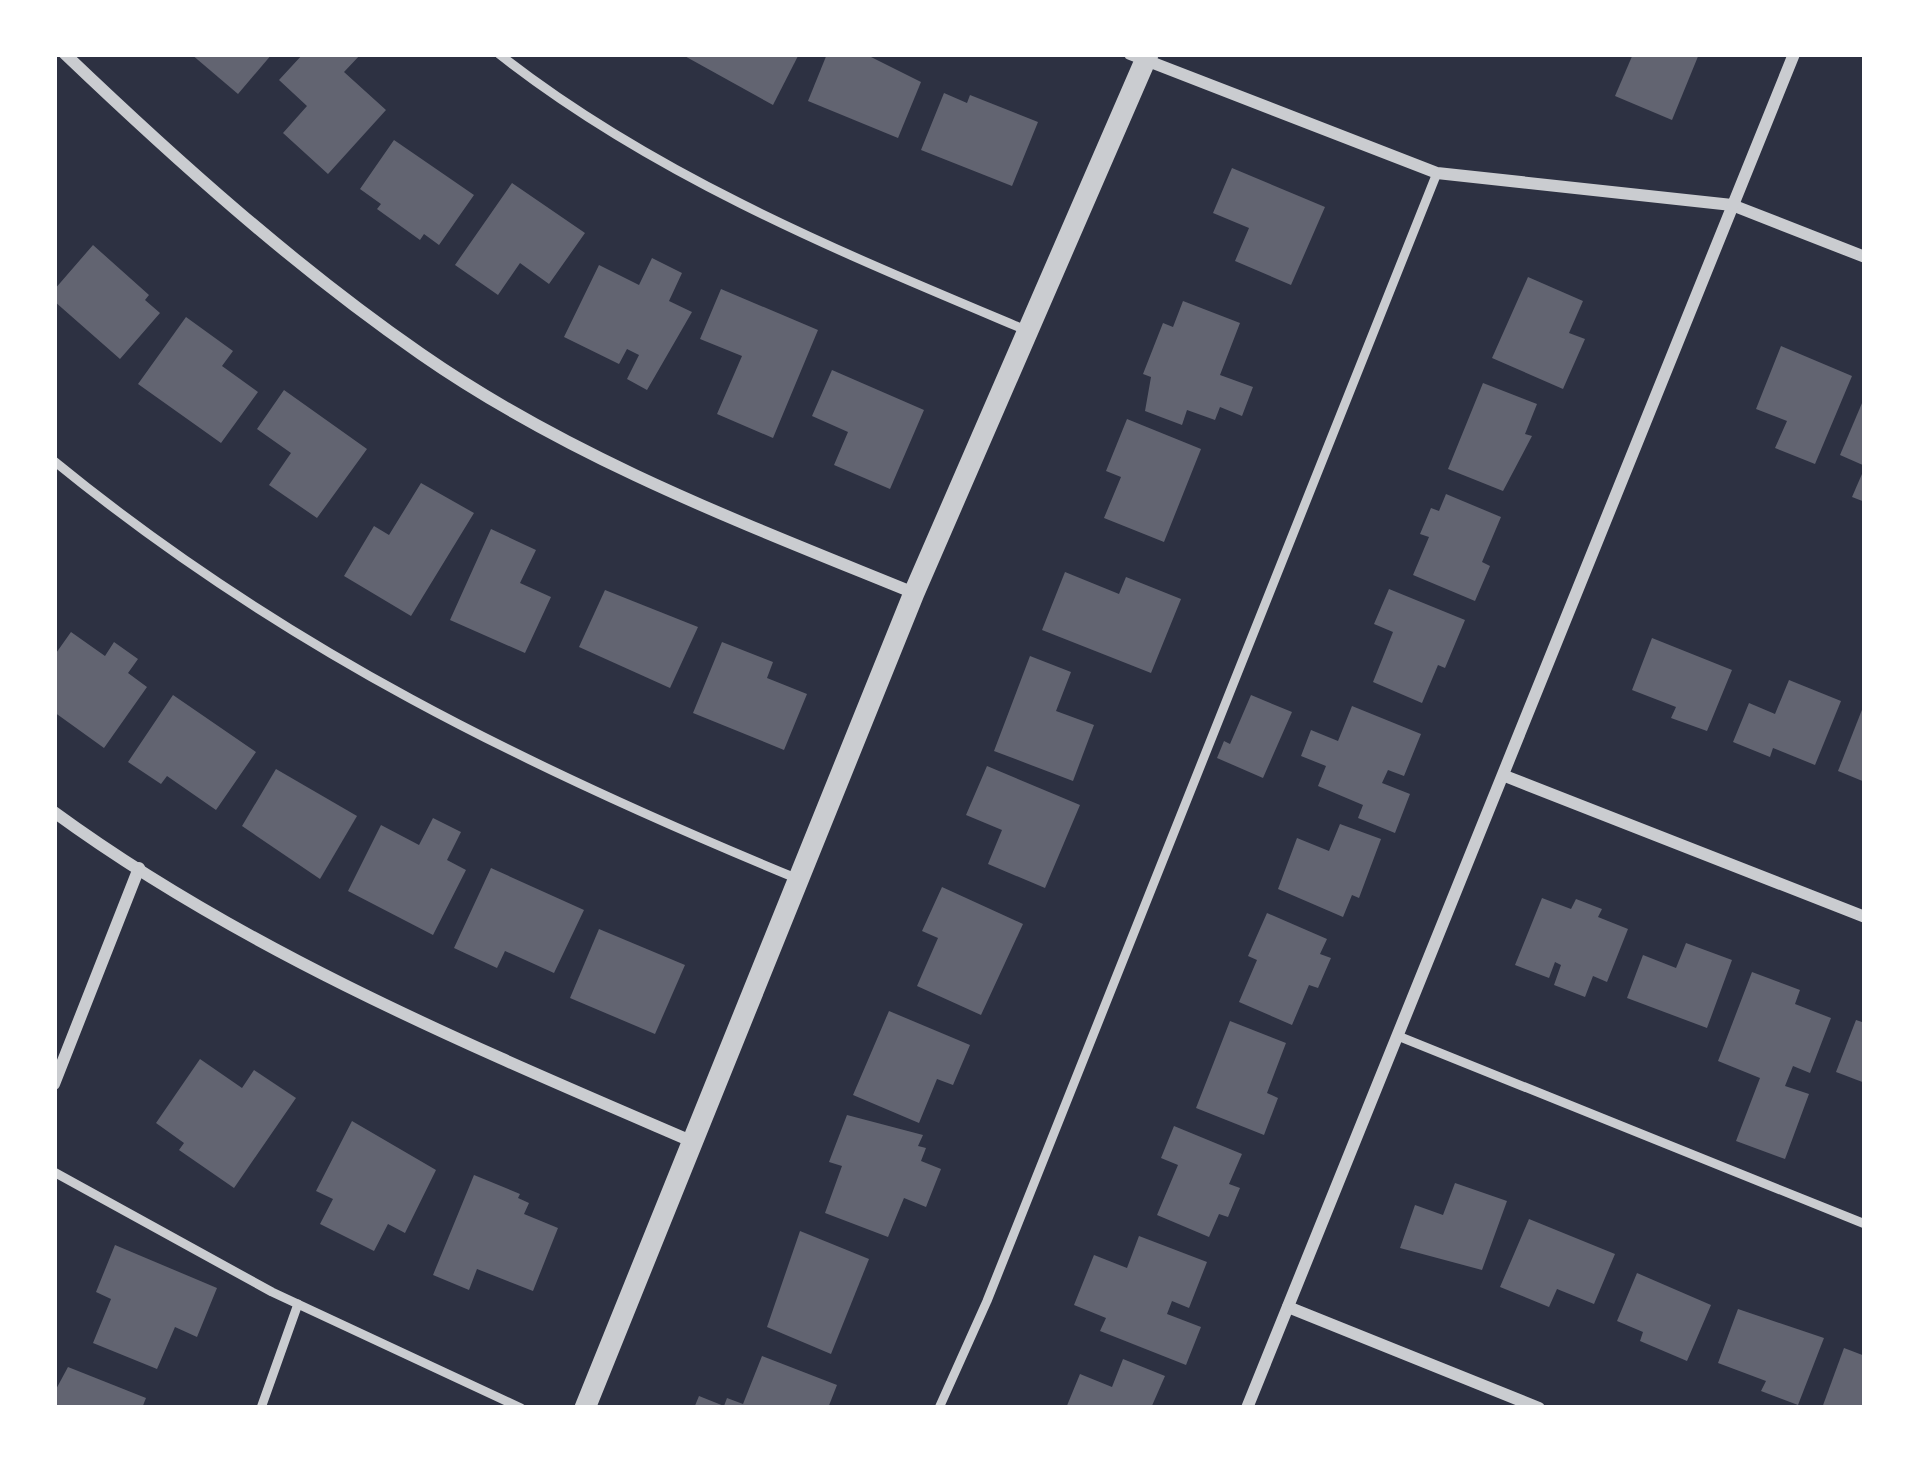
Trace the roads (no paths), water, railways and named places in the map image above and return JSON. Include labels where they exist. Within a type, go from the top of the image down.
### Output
[{"type":"street","points":[[64,54],[203,181],[421,354],[575,445],[673,494],[914,593]]},
{"type":"street","points":[[1247,1408],[1794,54]]},
{"type":"street","points":[[584,1408],[914,593],[1141,56],[1437,173],[1732,205],[1865,257]]},
{"type":"street","points":[[1505,776],[1865,917]]},
{"type":"street","points":[[54,812],[237,928],[490,1053],[692,1141]]},
{"type":"street","points":[[54,1084],[139,868]]},
{"type":"street","points":[[1288,1307],[1539,1408]]},
{"type":"lane","points":[[499,54],[691,178],[817,242],[1028,331]]},
{"type":"lane","points":[[938,1408],[987,1301],[1437,173]]},
{"type":"lane","points":[[54,461],[208,579],[419,708],[615,803],[798,879]]},
{"type":"lane","points":[[1398,1036],[1865,1224]]},
{"type":"lane","points":[[54,1172],[298,1304],[521,1408]]},
{"type":"lane","points":[[260,1408],[298,1304]]}]
